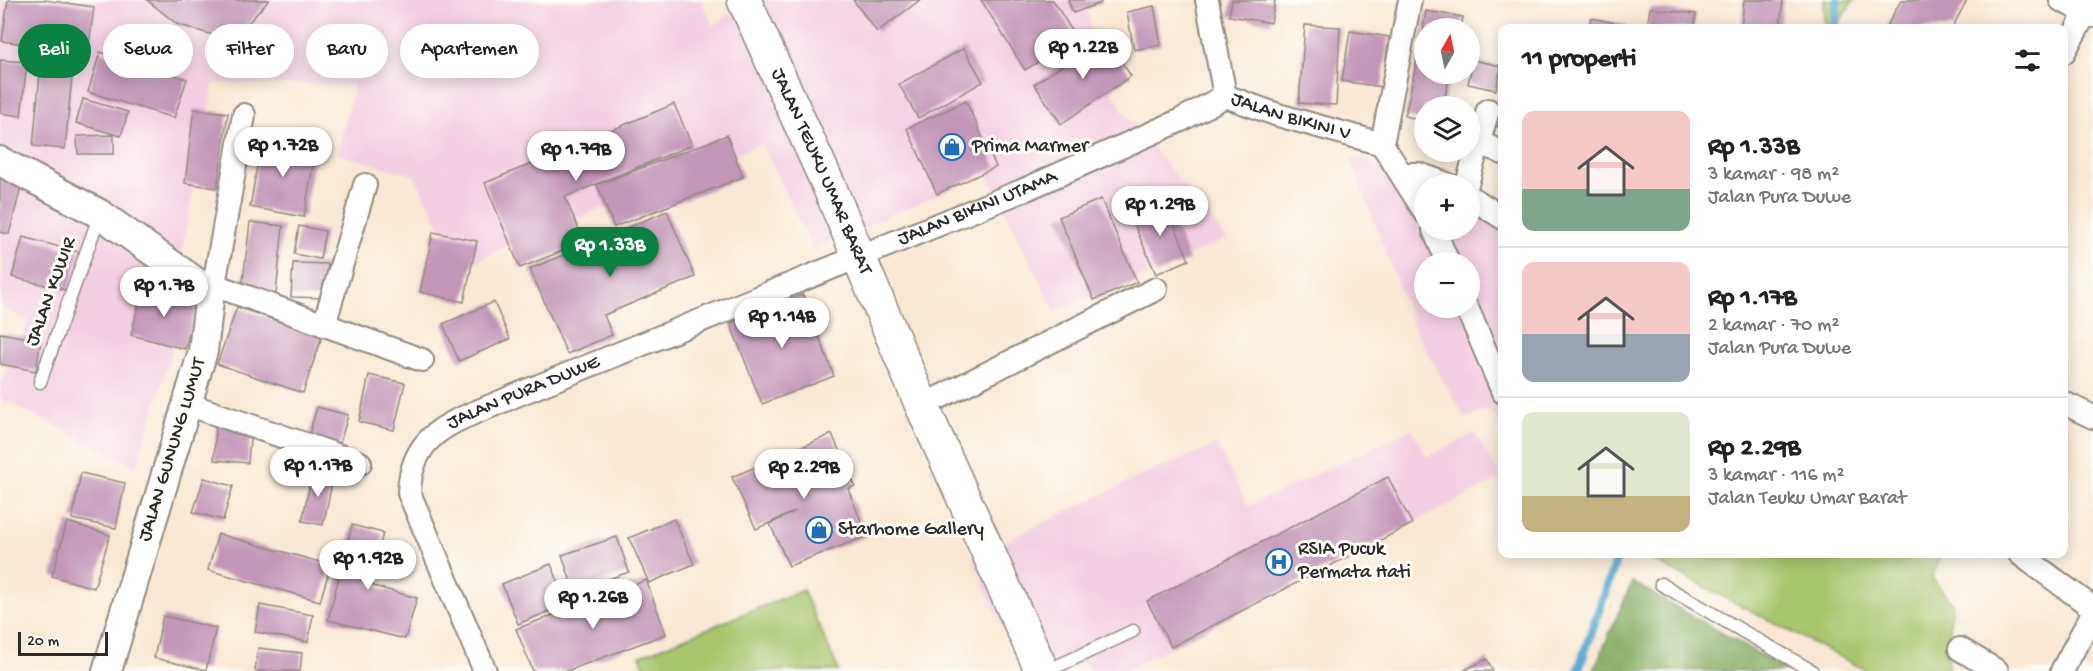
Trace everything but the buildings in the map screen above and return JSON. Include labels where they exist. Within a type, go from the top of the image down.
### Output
[{"type":"main road","name":"JALAN TEUKU UMAR BARAT","points":[[744,0],[859,256],[922,406],[1042,671]]},
{"type":"street","name":"JALAN BIKINI V","points":[[1207,0],[1225,96],[1278,115],[1382,144]]},
{"type":"street","points":[[1410,0],[1382,144],[1414,194]]},
{"type":"street","points":[[2061,0],[2090,10],[2068,46]]},
{"type":"street","name":"JALAN BIKINI UTAMA","points":[[859,256],[1044,181],[1179,121],[1225,96]]},
{"type":"street","points":[[1480,138],[1488,110]]},
{"type":"street","points":[[212,289],[244,116]]},
{"type":"street","points":[[1480,142],[1498,151]]},
{"type":"street","points":[[0,161],[100,214],[212,289],[422,360]]},
{"type":"street","points":[[1402,174],[1414,174]]},
{"type":"street","points":[[324,325],[365,185]]},
{"type":"street","points":[[1480,203],[1498,215]]},
{"type":"street","name":"JALAN PURA DUWE","points":[[485,671],[409,493],[415,457],[424,442],[433,433],[514,396],[859,256]]},
{"type":"street","name":"JALAN GUNUNG LUMUT","points":[[107,671],[203,351],[212,289]]},
{"type":"street","points":[[922,406],[1156,289]]},
{"type":"street","points":[[1471,318],[1498,380]]},
{"type":"street","points":[[187,404],[360,463]]},
{"type":"street","points":[[2068,405],[2093,417]]},
{"type":"street","points":[[2025,558],[2093,608]]},
{"type":"street","points":[[2062,671],[2093,613]]},
{"type":"street","points":[[1960,649],[1997,671]]},
{"type":"lane","name":"JALAN KUWIR","points":[[40,382],[100,214]]},
{"type":"lane","points":[[1661,584],[1812,671]]},
{"type":"lane","points":[[1047,671],[1133,631]]},
{"type":"shaded area","points":[[0,0],[701,0],[713,26],[750,0],[1085,0],[1103,76],[1125,114],[1227,239],[1055,312],[987,174],[812,249],[762,143],[496,251],[462,270],[414,175],[337,154],[354,85],[214,83],[177,277],[180,324],[137,467],[0,398],[0,384],[29,321],[0,306],[3,257],[0,256]]},
{"type":"shaded area","points":[[1349,155],[1414,181],[1414,240],[1480,240],[1480,207],[1498,214],[1498,420],[1491,409],[1465,418],[1416,332]]},
{"type":"shaded area","points":[[1412,429],[1427,457],[1475,433],[1498,473],[1498,480],[1124,671],[1089,671],[1084,662],[1064,671],[1022,671],[972,557],[1147,473],[1217,445],[1248,506]]},
{"type":"green space","points":[[1824,0],[1854,0],[1838,24],[1824,24]]},
{"type":"green space","points":[[1649,558],[1940,558],[1932,578],[1952,603],[1948,671],[1867,671]]},
{"type":"green space","points":[[1632,582],[1789,671],[1593,671]]},
{"type":"green space","points":[[803,590],[839,671],[646,671],[640,656]]},
{"type":"waterway","points":[[1835,24],[1837,0]]},
{"type":"waterway","points":[[1578,671],[1617,558]]},
{"type":"place","name":"Prima Marmer","points":[[952,147]]},
{"type":"place","name":"Starhome Gallery","points":[[819,530]]},
{"type":"place","name":"RSIA Pucuk Permata Hati","points":[[1279,562]]}]
